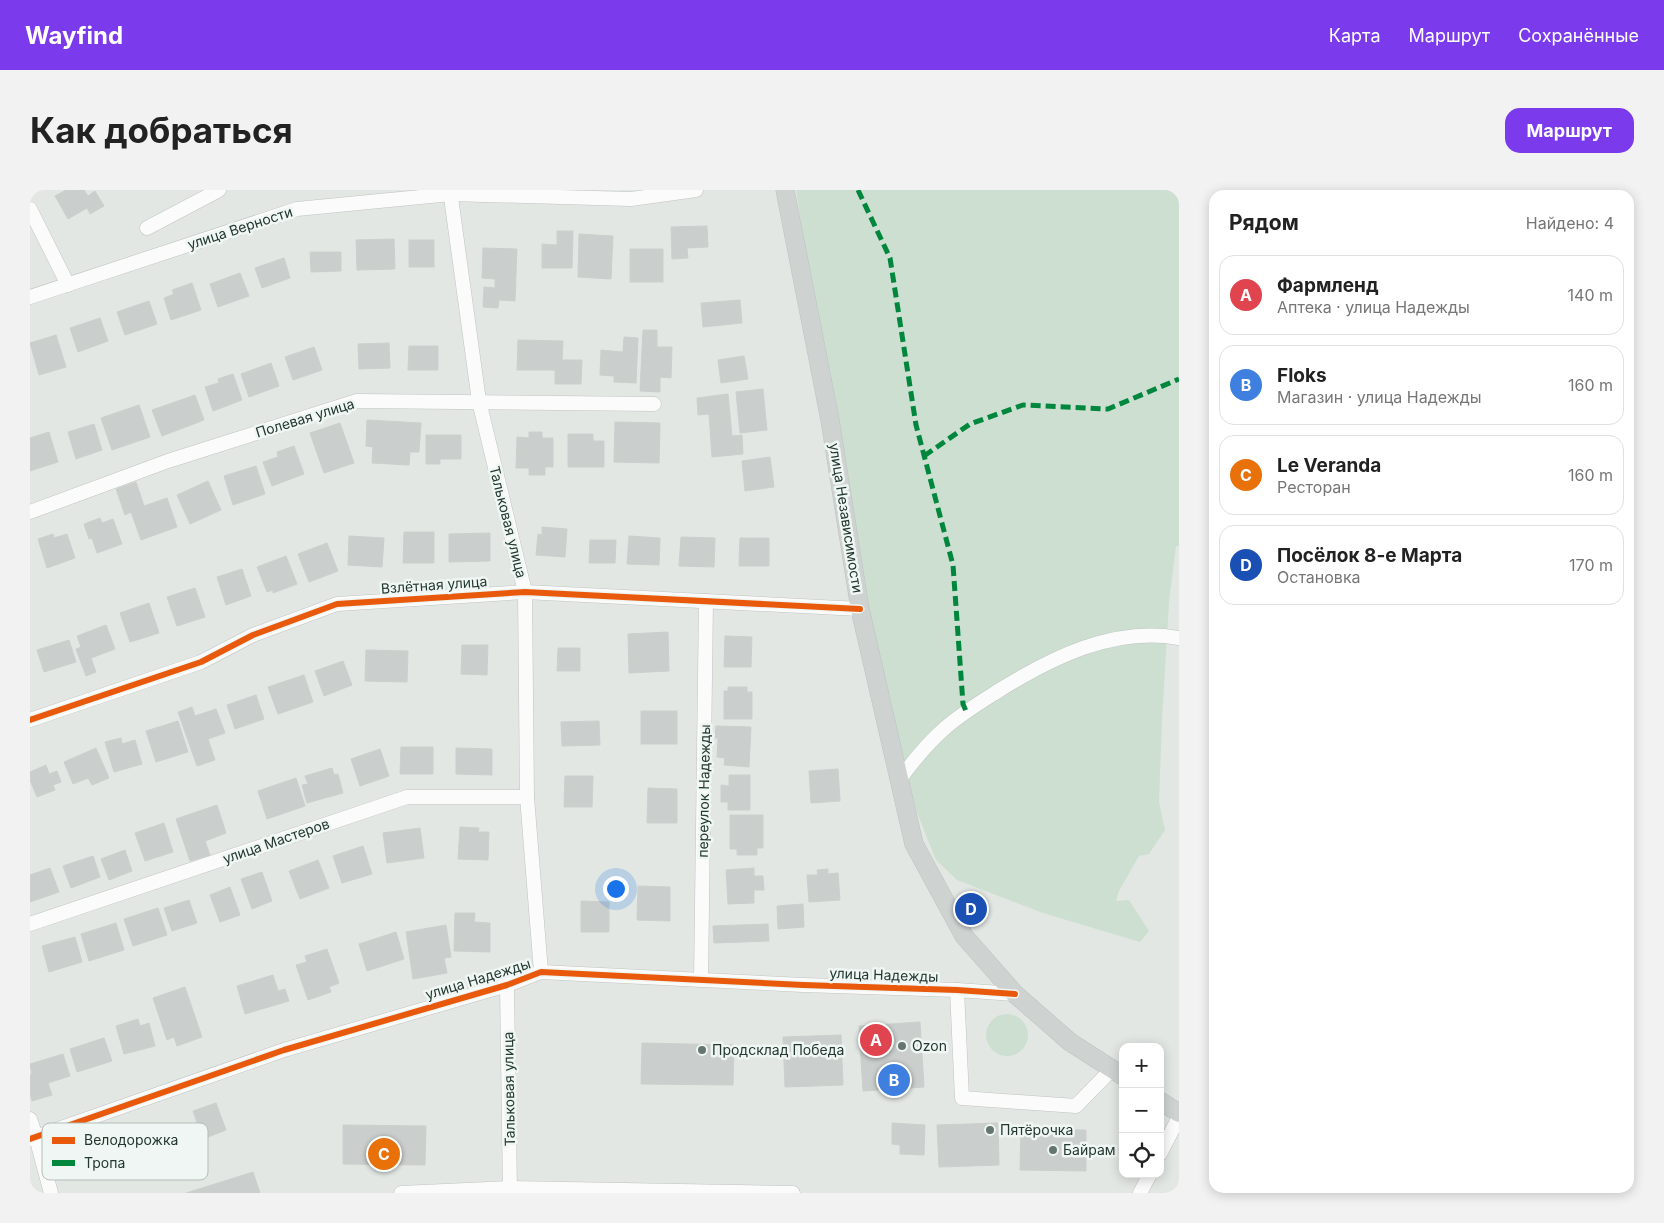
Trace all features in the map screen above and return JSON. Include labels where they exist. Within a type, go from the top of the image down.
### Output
[{"type":"main road","name":"улица Независимости","points":[[785,190],[830,420],[860,609],[914,844],[964,936],[1015,994],[1070,1042],[1117,1073]]},
{"type":"main road","points":[[1164,1104],[1179,1113]]},
{"type":"street","points":[[147,228],[219,190]]},
{"type":"street","name":"улица Верности","points":[[30,297],[297,209],[450,192],[631,199],[696,190]]},
{"type":"street","name":"Тальковая улица","points":[[450,192],[479,401],[525,592],[528,797],[541,972]]},
{"type":"street","points":[[30,209],[68,285]]},
{"type":"street","name":"Полевая улица","points":[[30,512],[168,461],[357,401],[654,404]]},
{"type":"street","name":"Взлётная улица","points":[[30,720],[201,662],[252,635],[337,604],[525,592],[860,609]]},
{"type":"street","name":"переулок Надежды","points":[[701,980],[706,602]]},
{"type":"street","points":[[900,779],[917,757],[944,729],[966,711],[1036,668],[1091,646],[1117,639],[1152,635],[1179,638]]},
{"type":"street","name":"улица Мастеров","points":[[30,924],[407,797],[528,797]]},
{"type":"street","name":"улица Надежды","points":[[76,1123],[284,1050],[507,985],[541,972],[1015,994]]},
{"type":"street","name":"Тальковая улица","points":[[507,985],[510,1191]]},
{"type":"street","points":[[957,990],[962,1098],[1076,1106],[1117,1073]]},
{"type":"street","points":[[1164,1146],[1179,1117]]},
{"type":"street","points":[[30,1120],[33,1138],[42,1166]]},
{"type":"street","points":[[1140,1193],[1148,1178]]},
{"type":"street","points":[[47,1180],[51,1193]]},
{"type":"street","points":[[401,1193],[510,1191],[794,1193]]},
{"type":"green space","points":[[796,190],[1179,190],[1179,546],[1176,546],[1169,602],[1162,721],[1159,802],[1165,830],[1149,854],[1139,856],[1119,891],[1116,901],[1129,900],[1149,931],[1140,942],[1043,913],[957,880],[936,860],[910,795],[860,609]]},
{"type":"green space","points":[[1007,1014],[1022,1020],[1028,1035],[1022,1050],[1007,1056],[992,1050],[986,1035],[992,1020]]},
{"type":"building","points":[[66,190],[84,190],[88,196],[95,191],[104,206],[90,214],[87,208],[68,219],[55,196]]},
{"type":"building","points":[[707,226],[708,247],[687,248],[688,258],[672,259],[671,227]]},
{"type":"building","points":[[557,231],[573,231],[572,268],[542,268],[542,244],[557,245]]},
{"type":"building","points":[[579,234],[613,236],[611,279],[578,277]]},
{"type":"building","points":[[394,239],[395,269],[357,270],[356,240]]},
{"type":"building","points":[[409,240],[434,240],[434,267],[409,267]]},
{"type":"building","points":[[483,248],[517,249],[515,301],[499,300],[498,308],[483,307],[484,287],[495,288],[495,279],[482,278]]},
{"type":"building","points":[[630,249],[663,249],[663,282],[630,282]]},
{"type":"building","points":[[310,252],[341,252],[341,271],[311,272]]},
{"type":"building","points":[[284,258],[290,278],[262,288],[255,268]]},
{"type":"building","points":[[240,273],[249,296],[218,307],[210,284]]},
{"type":"building","points":[[192,283],[201,310],[171,320],[164,298],[174,294],[172,290]]},
{"type":"building","points":[[740,300],[742,323],[703,327],[701,303]]},
{"type":"building","points":[[149,301],[157,324],[125,335],[117,312]]},
{"type":"building","points":[[100,318],[108,341],[78,352],[70,328]]},
{"type":"building","points":[[643,330],[657,330],[657,347],[672,347],[671,378],[660,377],[660,392],[640,391]]},
{"type":"building","points":[[56,335],[66,367],[39,375],[30,343]]},
{"type":"building","points":[[624,337],[638,338],[636,383],[614,382],[614,376],[600,375],[601,350],[623,352]]},
{"type":"building","points":[[518,340],[563,341],[562,360],[582,360],[581,384],[555,384],[555,370],[517,370]]},
{"type":"building","points":[[389,343],[390,368],[359,369],[358,344]]},
{"type":"building","points":[[409,346],[438,346],[438,370],[408,370]]},
{"type":"building","points":[[314,347],[322,370],[293,380],[285,357]]},
{"type":"building","points":[[744,356],[748,379],[721,383],[718,360]]},
{"type":"building","points":[[271,363],[279,386],[249,397],[241,374]]},
{"type":"building","points":[[233,374],[242,400],[213,411],[205,387],[219,383],[218,379]]},
{"type":"building","points":[[763,389],[767,430],[740,433],[736,392]]},
{"type":"building","points":[[728,394],[732,436],[742,435],[743,454],[712,457],[709,414],[698,415],[697,398]]},
{"type":"building","points":[[195,395],[204,420],[162,436],[152,410]]},
{"type":"building","points":[[139,405],[150,437],[112,450],[101,418]]},
{"type":"building","points":[[367,420],[421,423],[419,452],[410,452],[409,465],[372,463],[373,447],[366,446]]},
{"type":"building","points":[[615,422],[660,423],[659,463],[614,462]]},
{"type":"building","points":[[340,423],[354,463],[324,473],[310,433]]},
{"type":"building","points":[[94,424],[102,450],[76,459],[68,432]]},
{"type":"building","points":[[49,432],[58,462],[30,471],[30,438]]},
{"type":"building","points":[[529,432],[542,432],[542,438],[553,438],[553,467],[545,467],[545,475],[529,475],[529,468],[516,468],[517,437],[529,438]]},
{"type":"building","points":[[568,434],[593,434],[593,441],[604,441],[604,467],[568,467]]},
{"type":"building","points":[[426,435],[461,435],[461,459],[440,459],[440,464],[426,464]]},
{"type":"building","points":[[294,446],[304,474],[272,486],[263,462],[278,457],[277,452]]},
{"type":"building","points":[[770,457],[774,487],[745,491],[742,461]]},
{"type":"building","points":[[256,466],[265,494],[233,505],[224,476]]},
{"type":"building","points":[[208,481],[221,510],[190,524],[177,495]]},
{"type":"building","points":[[136,482],[144,506],[167,498],[177,527],[141,540],[131,512],[125,515],[116,489]]},
{"type":"building","points":[[100,518],[102,523],[113,519],[122,544],[97,553],[92,538],[89,539],[84,524]]},
{"type":"building","points":[[542,527],[567,529],[565,557],[536,555],[538,534],[542,535]]},
{"type":"building","points":[[404,532],[434,532],[434,563],[403,563]]},
{"type":"building","points":[[490,533],[490,561],[449,562],[449,534]]},
{"type":"building","points":[[53,534],[54,538],[67,534],[75,558],[47,568],[38,539]]},
{"type":"building","points":[[349,536],[384,538],[382,567],[348,565]]},
{"type":"building","points":[[629,536],[660,538],[659,565],[627,564]]},
{"type":"building","points":[[681,537],[715,538],[714,567],[679,566]]},
{"type":"building","points":[[740,538],[769,538],[769,566],[739,566]]},
{"type":"building","points":[[590,540],[616,540],[615,563],[589,563]]},
{"type":"building","points":[[327,543],[338,571],[309,582],[298,554]]},
{"type":"building","points":[[286,556],[297,584],[273,593],[273,590],[267,592],[257,567]]},
{"type":"building","points":[[242,569],[251,596],[226,605],[217,577]]},
{"type":"building","points":[[195,588],[205,617],[177,626],[167,597]]},
{"type":"building","points":[[149,603],[159,633],[130,642],[120,613]]},
{"type":"building","points":[[106,625],[115,649],[91,658],[96,672],[86,676],[76,649],[81,647],[77,636]]},
{"type":"building","points":[[668,632],[669,671],[629,673],[628,634]]},
{"type":"building","points":[[725,636],[752,637],[751,667],[724,667]]},
{"type":"building","points":[[69,640],[76,662],[44,672],[37,650]]},
{"type":"building","points":[[462,645],[488,645],[487,675],[461,674]]},
{"type":"building","points":[[558,648],[580,648],[580,671],[557,671]]},
{"type":"building","points":[[366,650],[408,651],[407,682],[365,681]]},
{"type":"building","points":[[343,661],[352,685],[324,696],[315,671]]},
{"type":"building","points":[[304,675],[313,702],[278,714],[268,687]]},
{"type":"building","points":[[728,687],[747,687],[747,692],[752,692],[752,719],[724,719],[724,691],[728,691]]},
{"type":"building","points":[[256,695],[264,719],[235,729],[227,705]]},
{"type":"building","points":[[192,707],[195,716],[216,709],[225,733],[208,739],[215,760],[197,766],[178,712]]},
{"type":"building","points":[[641,711],[677,711],[677,744],[641,744]]},
{"type":"building","points":[[178,721],[188,752],[156,762],[146,731]]},
{"type":"building","points":[[599,721],[600,745],[562,746],[561,722]]},
{"type":"building","points":[[716,726],[751,727],[749,767],[724,765],[725,758],[717,757],[718,738],[715,738]]},
{"type":"building","points":[[121,738],[122,744],[135,740],[142,764],[114,772],[105,742]]},
{"type":"building","points":[[401,747],[433,747],[433,774],[400,774]]},
{"type":"building","points":[[96,748],[109,778],[92,785],[88,778],[73,784],[64,762]]},
{"type":"building","points":[[456,748],[492,749],[492,775],[456,774]]},
{"type":"building","points":[[380,749],[389,776],[360,786],[351,759]]},
{"type":"building","points":[[46,765],[49,774],[57,771],[61,782],[53,785],[55,790],[37,797],[30,780],[30,772]]},
{"type":"building","points":[[332,768],[334,775],[338,774],[343,793],[307,803],[302,785],[308,784],[305,776]]},
{"type":"building","points":[[838,769],[840,801],[811,803],[809,771]]},
{"type":"building","points":[[729,775],[750,775],[750,810],[728,810],[728,802],[721,802],[721,785],[729,786]]},
{"type":"building","points":[[565,776],[593,776],[592,807],[564,807]]},
{"type":"building","points":[[296,778],[305,806],[267,819],[258,791]]},
{"type":"building","points":[[648,788],[677,789],[677,823],[647,823]]},
{"type":"building","points":[[217,805],[226,833],[205,841],[210,855],[190,861],[176,819]]},
{"type":"building","points":[[730,815],[763,815],[763,848],[757,848],[757,855],[737,855],[737,849],[730,849]]},
{"type":"building","points":[[164,823],[173,852],[145,861],[135,833]]},
{"type":"building","points":[[460,827],[479,828],[478,832],[489,832],[488,860],[458,859]]},
{"type":"building","points":[[420,828],[424,858],[387,863],[383,833]]},
{"type":"building","points":[[363,846],[372,874],[342,883],[333,856]]},
{"type":"building","points":[[125,850],[132,871],[109,880],[101,859]]},
{"type":"building","points":[[93,856],[100,877],[71,888],[63,866]]},
{"type":"building","points":[[318,860],[329,888],[300,899],[289,871]]},
{"type":"building","points":[[50,868],[59,892],[30,902],[30,875]]},
{"type":"building","points":[[754,868],[754,876],[763,876],[764,890],[754,890],[754,903],[728,904],[726,870]]},
{"type":"building","points":[[828,869],[828,874],[838,873],[840,900],[809,902],[807,875],[818,875],[817,870]]},
{"type":"building","points":[[262,872],[272,901],[252,909],[241,879]]},
{"type":"building","points":[[638,886],[670,887],[670,921],[637,920]]},
{"type":"building","points":[[230,887],[240,915],[220,922],[210,895]]},
{"type":"building","points":[[189,900],[197,923],[172,931],[164,908]]},
{"type":"building","points":[[581,901],[609,902],[609,932],[581,932]]},
{"type":"building","points":[[803,904],[804,927],[778,929],[777,906]]},
{"type":"building","points":[[158,908],[167,935],[133,946],[124,919]]},
{"type":"building","points":[[455,913],[475,913],[474,922],[490,923],[490,952],[454,951]]},
{"type":"building","points":[[116,923],[124,950],[89,961],[81,934]]},
{"type":"building","points":[[768,924],[769,941],[714,943],[713,926]]},
{"type":"building","points":[[446,925],[451,957],[444,958],[447,973],[413,979],[406,932]]},
{"type":"building","points":[[396,932],[404,959],[367,971],[359,944]]},
{"type":"building","points":[[75,937],[82,962],[49,972],[42,946]]},
{"type":"building","points":[[327,949],[339,983],[329,987],[331,992],[308,1000],[296,965],[307,962],[305,956]]},
{"type":"building","points":[[273,975],[278,991],[285,989],[289,1001],[245,1014],[237,986]]},
{"type":"building","points":[[185,987],[202,1037],[177,1046],[174,1037],[167,1040],[153,998]]},
{"type":"building","points":[[138,1019],[140,1026],[149,1023],[155,1046],[124,1054],[116,1026]]},
{"type":"building","points":[[920,1022],[924,1087],[863,1091],[859,1026]]},
{"type":"building","points":[[841,1035],[843,1085],[785,1087],[783,1037]]},
{"type":"building","points":[[104,1038],[112,1061],[77,1072],[70,1049]]},
{"type":"building","points":[[642,1043],[734,1045],[733,1085],[641,1084]]},
{"type":"building","points":[[63,1054],[70,1076],[48,1083],[52,1095],[32,1101],[30,1094],[30,1075],[32,1074],[30,1064]]},
{"type":"building","points":[[216,1103],[226,1130],[208,1137],[208,1123],[197,1123],[193,1111]]},
{"type":"building","points":[[892,1123],[925,1125],[924,1155],[900,1154],[900,1145],[892,1144]]},
{"type":"building","points":[[998,1123],[999,1165],[939,1167],[937,1125]]},
{"type":"building","points":[[343,1125],[426,1126],[425,1165],[343,1164]]},
{"type":"building","name":"Байрам","points":[[1021,1129],[1086,1130],[1086,1171],[1020,1170]]},
{"type":"building","points":[[253,1172],[260,1193],[186,1193]]},
{"type":"marked path","points":[[858,190],[890,258],[916,425],[953,565],[963,704],[966,711]]},
{"type":"marked path","points":[[924,456],[970,424],[1023,405],[1108,409],[1179,379]]},
{"type":"cycle path","points":[[30,720],[201,662],[253,635],[337,604],[525,592],[860,609]]},
{"type":"cycle path","points":[[76,1123],[284,1050],[507,985],[541,972],[1015,994]]},
{"type":"cycle path","points":[[30,1139],[42,1135]]},
{"type":"place","name":"Посёлок 8-е Марта","points":[[971,909]]},
{"type":"place","name":"Фармленд","points":[[876,1040]]},
{"type":"place","name":"Ozon","points":[[902,1046]]},
{"type":"place","name":"Продсклад Победа","points":[[702,1050]]},
{"type":"place","name":"Floks","points":[[894,1080]]},
{"type":"place","name":"Пятёрочка","points":[[990,1130]]},
{"type":"place","name":"Байрам","points":[[1053,1150]]},
{"type":"place","name":"Le Veranda","points":[[384,1154]]}]
